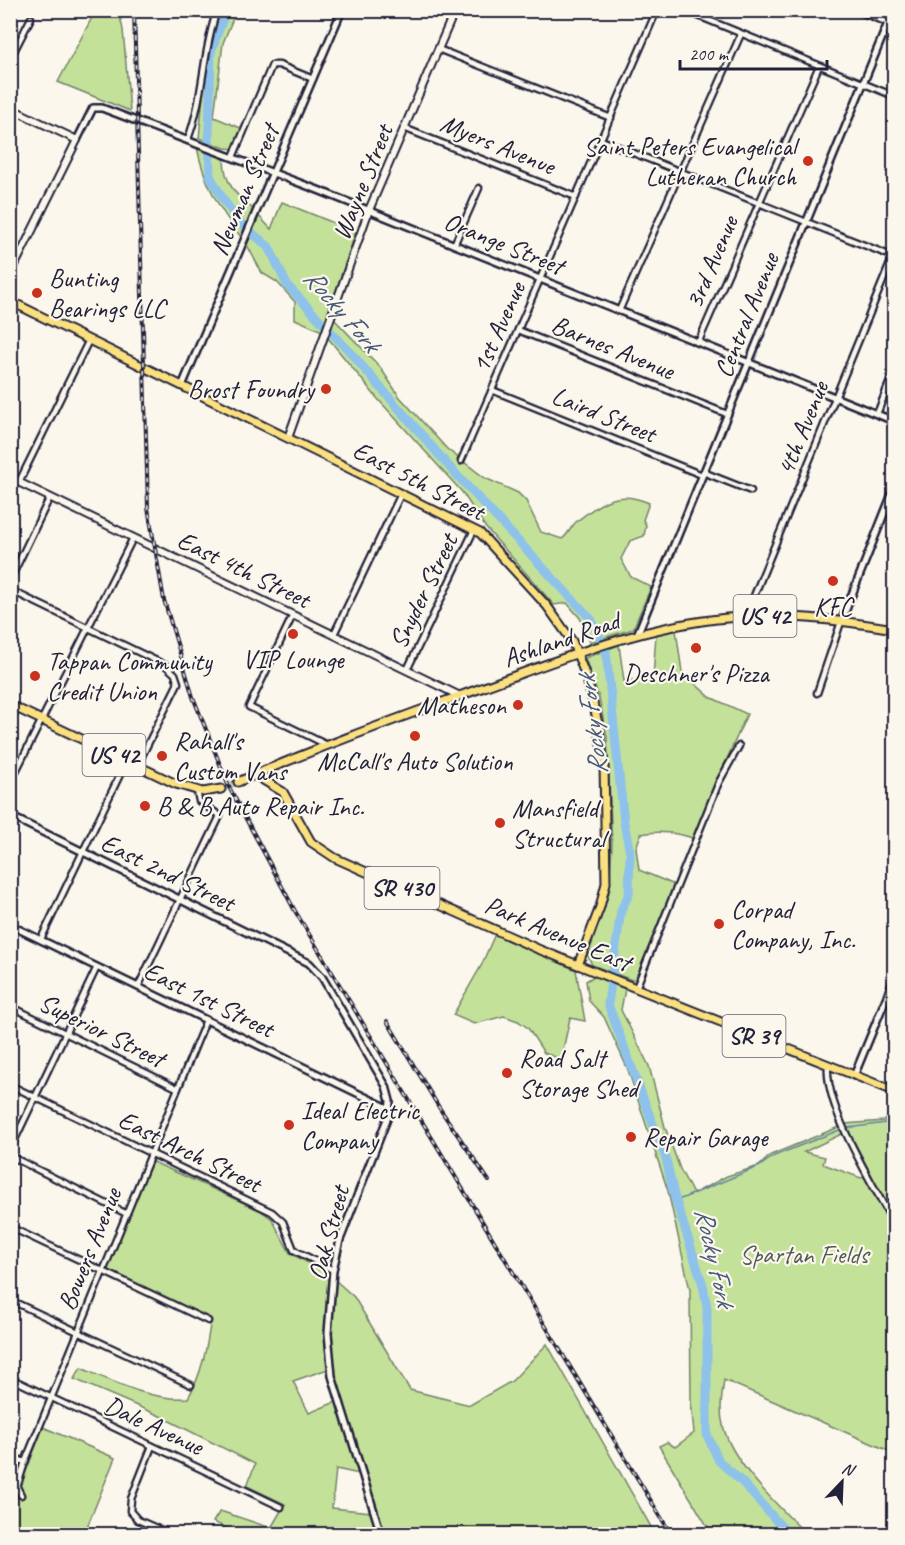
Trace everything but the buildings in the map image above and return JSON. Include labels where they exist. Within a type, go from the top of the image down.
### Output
[{"type":"main road","name":"Wayne Street","points":[[288,438],[369,210],[455,10]]},
{"type":"main road","points":[[10,108],[77,141],[10,275]]},
{"type":"main road","name":"East 5th Street","points":[[10,301],[474,530],[489,540],[547,606],[577,651],[594,702],[602,742],[607,862],[603,897],[578,965]]},
{"type":"main road","name":"East 4th Street","points":[[10,478],[460,696]]},
{"type":"main road","name":"Ashland Road","points":[[255,775],[577,651],[685,624],[748,617],[841,622],[894,629]]},
{"type":"main road","name":"US 42","points":[[10,705],[126,762],[197,791],[221,789]]},
{"type":"main road","name":"US 42","points":[[238,782],[255,775]]},
{"type":"main road","name":"Park Avenue East","points":[[255,775],[283,792],[306,834],[325,852],[578,965],[894,1091]]},
{"type":"street","points":[[189,140],[198,112],[206,45],[217,10]]},
{"type":"street","name":"Newman Street","points":[[182,386],[342,10]]},
{"type":"street","points":[[684,10],[894,96]]},
{"type":"street","points":[[857,10],[891,24]]},
{"type":"street","name":"Central Avenue","points":[[637,635],[863,83],[891,24],[893,10]]},
{"type":"street","name":"1st Avenue","points":[[461,461],[656,11]]},
{"type":"street","points":[[10,59],[31,18]]},
{"type":"street","points":[[619,311],[741,34]]},
{"type":"street","points":[[438,49],[611,118]]},
{"type":"street","points":[[231,156],[272,65],[279,65],[313,79]]},
{"type":"street","name":"3rd Avenue","points":[[698,343],[819,66]]},
{"type":"street","name":"Orange Street","points":[[77,141],[96,106],[273,172],[894,421]]},
{"type":"street","name":"Myers Avenue","points":[[404,128],[576,197]]},
{"type":"street","points":[[602,140],[894,256]]},
{"type":"street","points":[[454,244],[479,188]]},
{"type":"street","name":"4th Avenue","points":[[748,617],[894,256]]},
{"type":"street","name":"Barnes Avenue","points":[[518,330],[727,414]]},
{"type":"street","points":[[19,482],[89,340]]},
{"type":"street","points":[[877,414],[894,371]]},
{"type":"street","name":"Laird Street","points":[[492,390],[751,491]]},
{"type":"street","points":[[817,693],[841,622],[894,489]]},
{"type":"street","points":[[334,634],[402,494]]},
{"type":"street","points":[[10,580],[50,497]]},
{"type":"street","name":"Snyder Street","points":[[407,670],[474,530]]},
{"type":"street","points":[[10,783],[38,726],[44,721],[133,538]]},
{"type":"street","points":[[10,590],[165,665],[175,674],[178,683],[137,766]]},
{"type":"street","points":[[293,615],[249,707],[328,746]]},
{"type":"street","points":[[636,988],[719,782],[739,746]]},
{"type":"street","points":[[41,939],[126,762]]},
{"type":"street","points":[[138,987],[220,816],[199,801],[197,791]]},
{"type":"street","name":"East 2nd Street","points":[[10,816],[309,963],[322,977],[384,1081],[390,1097],[390,1109]]},
{"type":"street","name":"East 1st Street","points":[[10,925],[390,1109]]},
{"type":"street","points":[[10,1150],[98,967]]},
{"type":"street","points":[[854,1076],[894,979]]},
{"type":"street","name":"Superior Street","points":[[10,1006],[177,1088]]},
{"type":"street","name":"Bowers Avenue","points":[[21,1496],[17,1487],[25,1462],[76,1331],[206,1020]]},
{"type":"street","points":[[828,1065],[830,1091],[843,1126],[894,1224]]},
{"type":"street","name":"East Arch Street","points":[[10,1085],[272,1212],[283,1222],[294,1250],[333,1270]]},
{"type":"street","name":"Oak Street","points":[[381,1534],[330,1367],[328,1318],[333,1270],[344,1228],[390,1109]]},
{"type":"street","points":[[10,1156],[125,1213]]},
{"type":"street","points":[[10,1227],[208,1321]]},
{"type":"street","points":[[10,1300],[190,1385]]},
{"type":"street","name":"Dale Avenue","points":[[10,1378],[281,1507]]},
{"type":"street","points":[[152,1446],[131,1499],[130,1511],[138,1520],[170,1534]]},
{"type":"street","points":[[10,1456],[25,1462]]},
{"type":"green space","points":[[96,10],[119,11],[123,30],[130,111],[58,82]]},
{"type":"green space","points":[[220,11],[236,11],[223,43],[214,117],[243,129],[235,149],[225,148],[199,138],[207,54]]},
{"type":"green space","points":[[197,147],[224,158],[228,181],[253,209],[241,237],[213,195]]},
{"type":"green space","points":[[282,202],[356,232],[322,331],[295,319],[295,302],[277,282],[262,273],[247,245],[259,216],[271,229]]},
{"type":"green space","points":[[334,319],[380,367],[399,396],[447,449],[485,478],[518,493],[526,501],[541,532],[562,539],[577,521],[594,508],[610,500],[628,497],[649,503],[643,520],[646,525],[644,536],[630,541],[621,559],[631,577],[651,587],[633,629],[590,642],[580,618],[567,603],[554,605],[486,528],[462,492],[377,398],[328,338]]},
{"type":"green space","points":[[676,630],[682,672],[710,697],[747,714],[717,781],[695,839],[668,833],[641,834],[636,848],[639,870],[677,886],[640,976],[632,980],[592,965],[588,956],[609,892],[612,845],[607,737],[599,698],[585,658],[619,645],[624,681],[653,678],[656,634]]},
{"type":"green space","points":[[495,934],[576,970],[585,1021],[570,1018],[561,1059],[544,1053],[528,1028],[518,1021],[504,1016],[474,1024],[453,1015],[481,966]]},
{"type":"green space","name":"Spartan Fields","points":[[594,976],[625,989],[621,1010],[649,1066],[665,1127],[680,1169],[693,1194],[727,1176],[759,1166],[771,1155],[841,1126],[844,1133],[804,1152],[825,1157],[823,1164],[861,1178],[866,1176],[894,1229],[894,1453],[724,1380],[721,1414],[728,1439],[758,1484],[806,1534],[712,1534],[659,1446],[667,1442],[675,1447],[694,1433],[691,1401],[690,1290],[668,1191],[628,1070],[604,1017],[589,1001],[586,981]]},
{"type":"green space","points":[[894,1112],[894,1218],[845,1124],[884,1121]]},
{"type":"green space","points":[[153,1162],[260,1210],[272,1219],[290,1253],[330,1275],[325,1346],[328,1369],[293,1381],[309,1413],[338,1401],[359,1474],[336,1469],[332,1508],[371,1512],[377,1530],[373,1534],[240,1534],[213,1522],[220,1511],[271,1528],[285,1504],[247,1486],[255,1464],[158,1415],[74,1379],[81,1368],[147,1394],[188,1398],[197,1379],[206,1350],[211,1319],[108,1270],[105,1266],[147,1165]]},
{"type":"green space","points":[[335,1280],[354,1297],[410,1390],[470,1405],[512,1381],[547,1344],[655,1534],[384,1534],[373,1507],[332,1366],[330,1342]]},
{"type":"green space","points":[[43,1427],[115,1458],[85,1532],[90,1534],[11,1534],[10,1495],[16,1498]]},
{"type":"waterway","name":"Rocky Fork","points":[[226,10],[211,52],[209,137],[210,176],[223,199],[239,222],[269,247],[287,285],[349,351],[453,471],[591,619],[606,651],[624,822],[630,853],[629,894],[621,910],[608,1004],[666,1159],[674,1195],[703,1285],[707,1307],[707,1435],[719,1461],[742,1482],[788,1534]]},
{"type":"waterway","points":[[847,1128],[886,1123],[894,1116]]},
{"type":"waterway","points":[[676,1201],[760,1166],[774,1156],[842,1129]]},
{"type":"tunnel","points":[[221,789],[238,782]]},
{"type":"railway","points":[[134,10],[148,508],[164,600],[193,697],[229,787],[295,911],[671,1534]]},
{"type":"railway","points":[[387,1021],[440,1109],[489,1181]]},
{"type":"place","name":"Saint Peters Evangelical Lutheran Church","points":[[808,161]]},
{"type":"place","name":"Bunting Bearings LLC","points":[[37,293]]},
{"type":"place","name":"Brost Foundry","points":[[326,389]]},
{"type":"place","name":"KFC","points":[[833,581]]},
{"type":"place","name":"VIP Lounge","points":[[293,634]]},
{"type":"place","name":"Deschner's Pizza","points":[[696,648]]},
{"type":"place","name":"Tappan Community Credit Union","points":[[35,676]]},
{"type":"place","name":"Matheson","points":[[518,705]]},
{"type":"place","name":"McCall's Auto Solution","points":[[415,736]]},
{"type":"place","name":"Rahall's Custom Vans","points":[[162,756]]},
{"type":"place","name":"B & B Auto Repair Inc.","points":[[145,806]]},
{"type":"place","name":"Mansfield Structural","points":[[500,823]]},
{"type":"place","name":"Corpad Company, Inc.","points":[[719,924]]},
{"type":"place","name":"Road Salt Storage Shed","points":[[507,1073]]},
{"type":"place","name":"Ideal Electric Company","points":[[289,1125]]},
{"type":"place","name":"Repair Garage","points":[[631,1137]]}]
